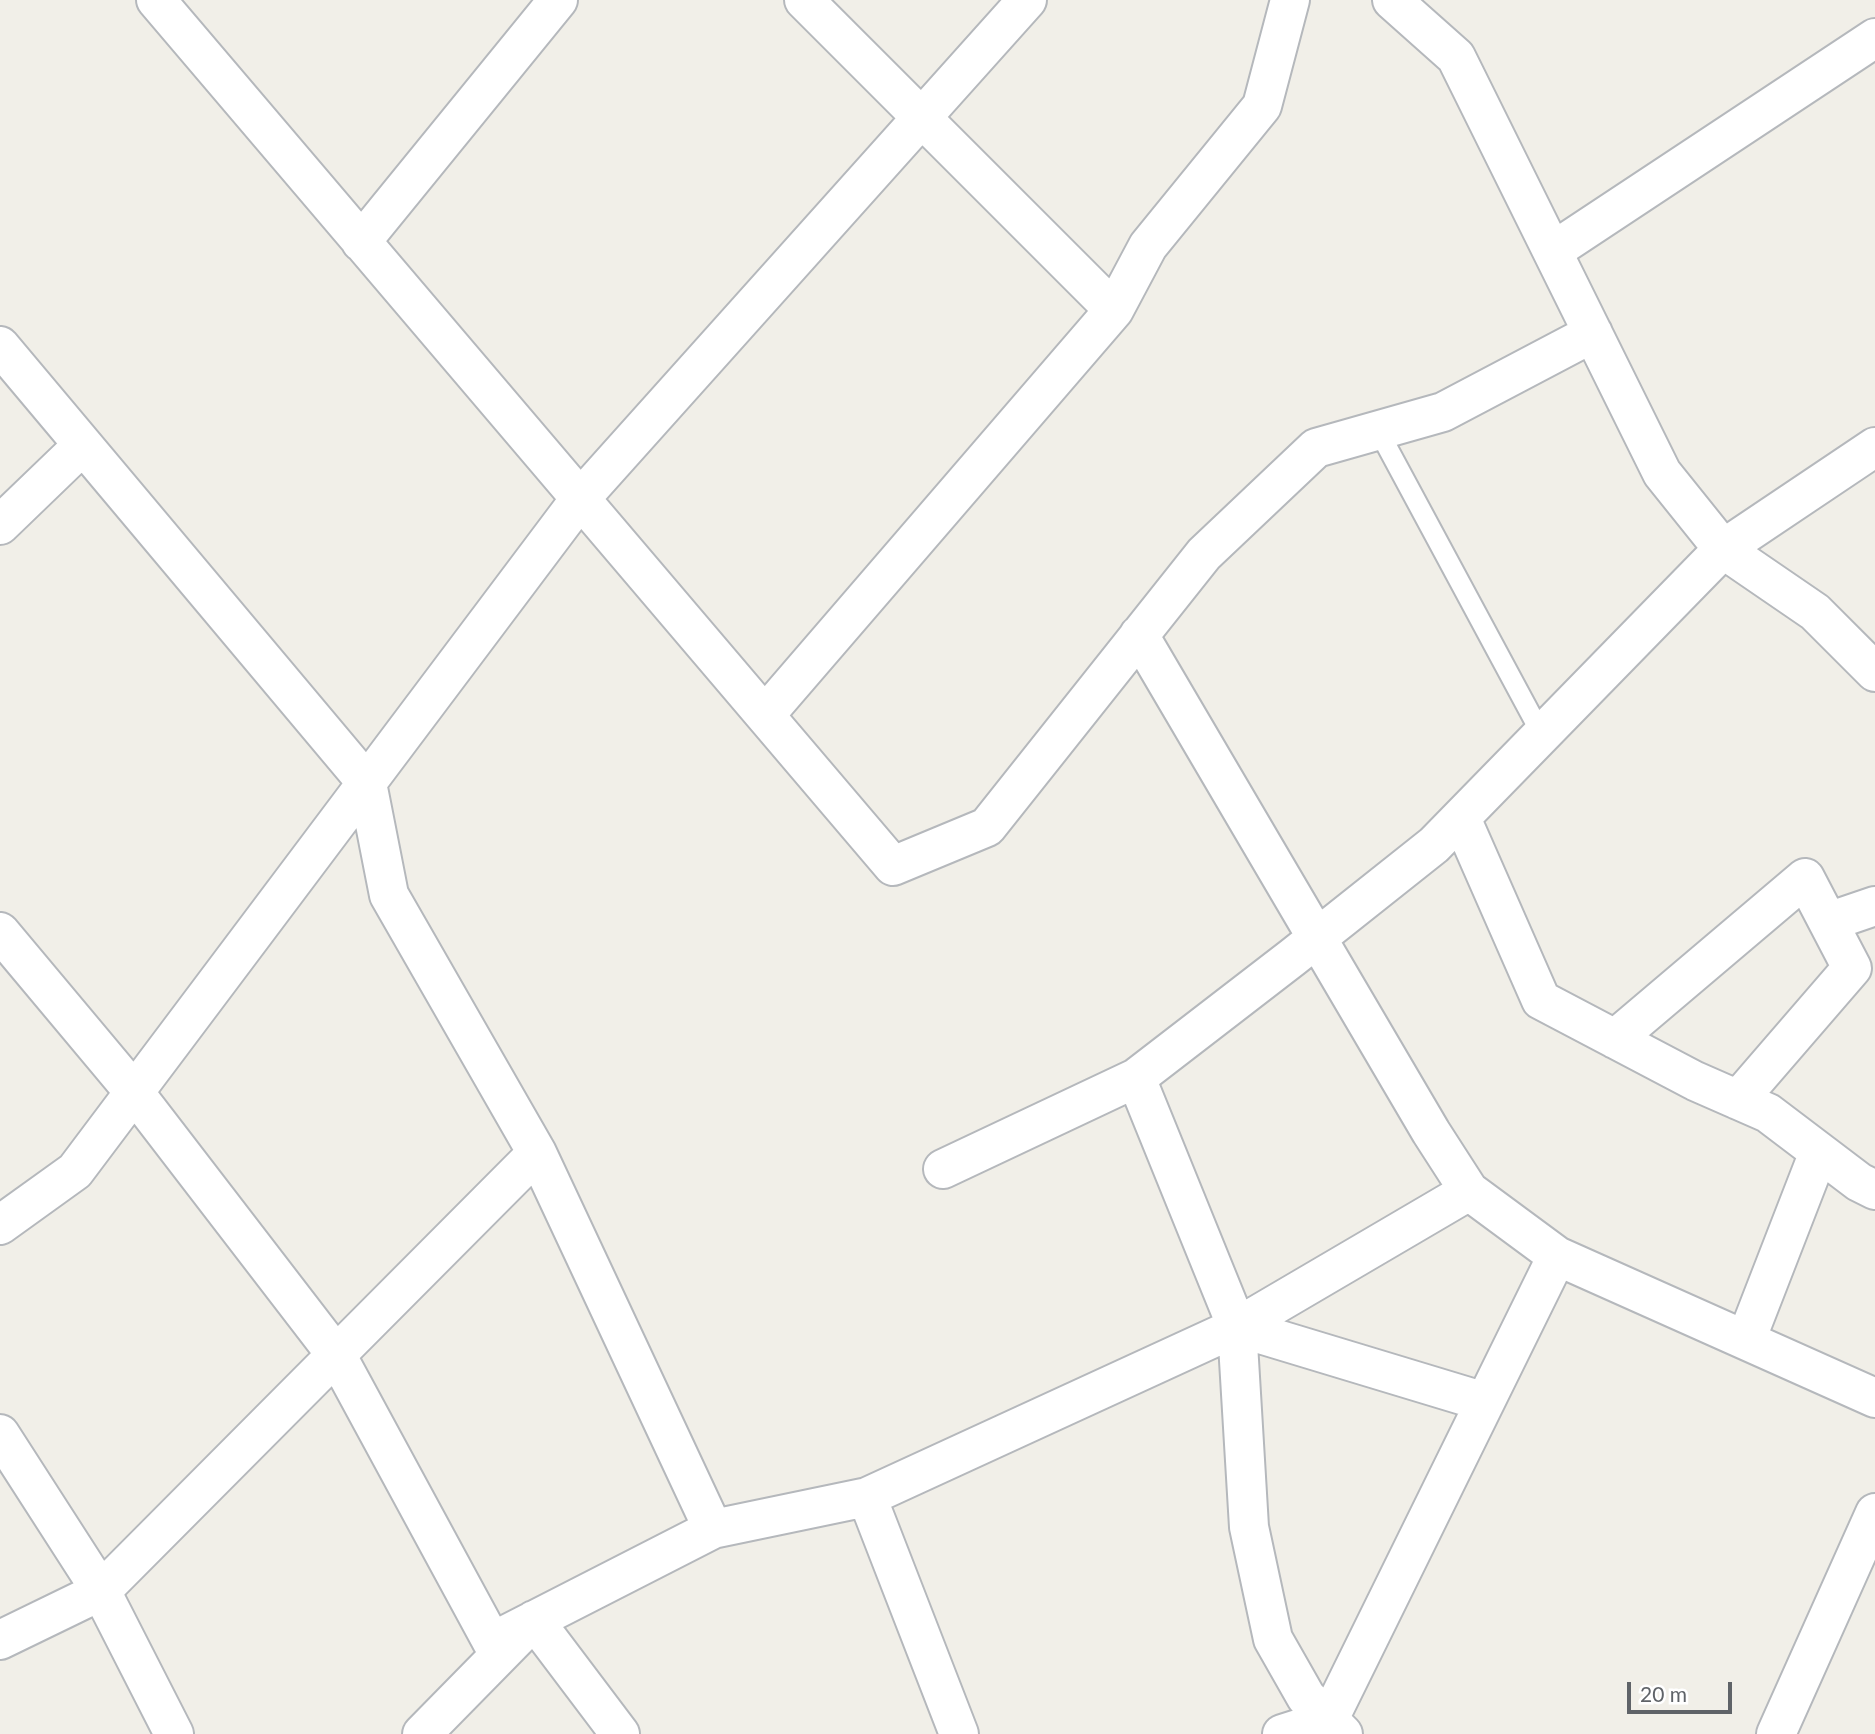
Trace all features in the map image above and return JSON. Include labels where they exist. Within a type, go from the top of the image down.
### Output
[{"type":"street","points":[[156,0],[893,866],[987,827],[1204,554],[1316,448],[1443,412],[1593,333]]},
{"type":"street","points":[[804,0],[1114,310]]},
{"type":"street","points":[[0,1225],[75,1171],[580,499],[1027,0]]},
{"type":"street","points":[[765,715],[1114,310],[1148,246],[1262,106],[1290,0]]},
{"type":"street","points":[[1392,0],[1456,57],[1662,473],[1723,549],[1815,612],[1875,672]]},
{"type":"street","points":[[361,242],[553,2]]},
{"type":"street","points":[[1553,251],[1875,38]]},
{"type":"street","points":[[0,346],[367,783],[389,895],[537,1153],[713,1529]]},
{"type":"street","points":[[0,525],[83,445]]},
{"type":"street","points":[[943,1169],[1136,1078],[1317,938],[1434,845],[1723,549],[1875,447]]},
{"type":"street","points":[[1139,635],[1431,1132],[1469,1191],[1557,1256],[1875,1398]]},
{"type":"street","points":[[1461,818],[1541,1000],[1615,1040],[1768,1113],[1875,1191]]},
{"type":"street","points":[[1615,1040],[1805,878],[1852,968],[1738,1100]]},
{"type":"street","points":[[1828,922],[1875,906]]},
{"type":"street","points":[[0,932],[134,1092],[337,1356],[492,1642],[713,1529],[867,1497],[1237,1327],[1469,1191]]},
{"type":"street","points":[[1136,1078],[1237,1327],[1249,1527],[1273,1639],[1306,1697],[1336,1727]]},
{"type":"street","points":[[1746,1340],[1819,1152]]},
{"type":"street","points":[[0,1640],[101,1591],[537,1153]]},
{"type":"street","points":[[1336,1727],[1485,1402],[1557,1256]]},
{"type":"street","points":[[1237,1327],[1485,1402]]},
{"type":"street","points":[[0,1434],[101,1591],[174,1734]]},
{"type":"street","points":[[867,1497],[959,1734]]},
{"type":"street","points":[[1776,1734],[1875,1513]]},
{"type":"street","points":[[422,1734],[534,1620]]},
{"type":"street","points":[[534,1620],[620,1734]]},
{"type":"street","points":[[1282,1734],[1336,1727]]},
{"type":"lane","points":[[1377,430],[1542,735]]}]
